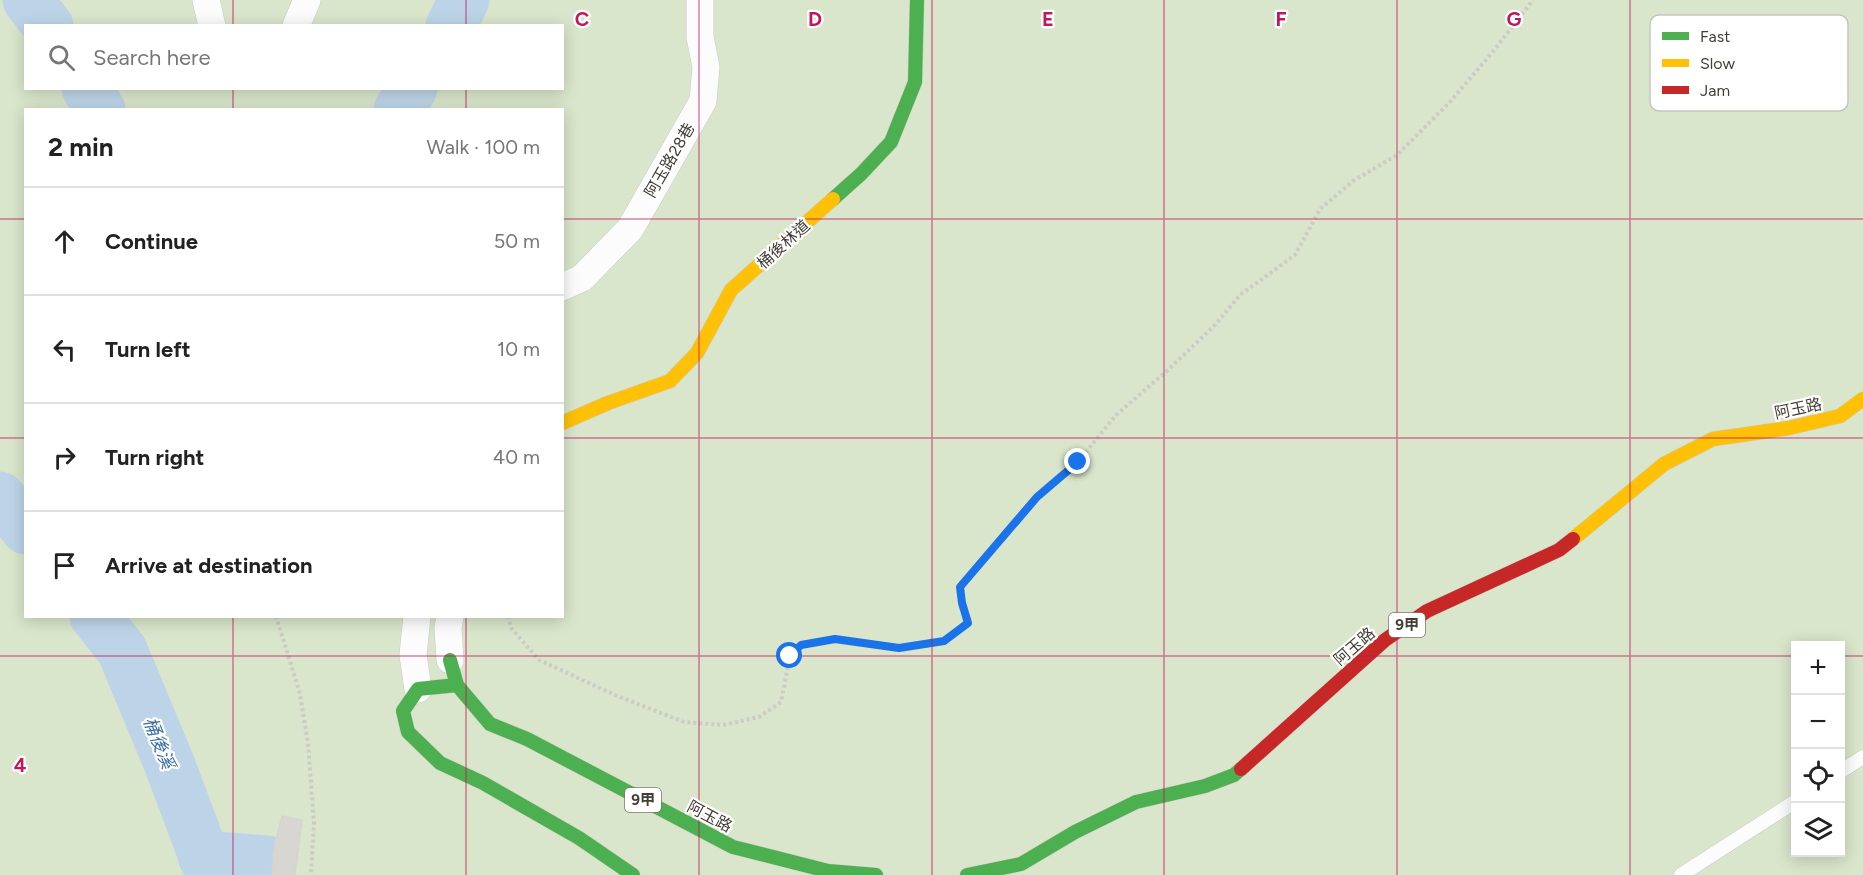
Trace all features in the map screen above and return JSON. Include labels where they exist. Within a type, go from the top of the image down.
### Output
[{"type":"main road","name":"桶後林道","points":[[564,422],[608,403],[670,381],[697,353],[731,290],[861,174],[891,142],[915,82],[917,0]]},
{"type":"main road","name":"阿玉路","points":[[967,875],[1021,864],[1075,832],[1136,802],[1205,786],[1234,775],[1385,640],[1427,611],[1558,550],[1664,464],[1713,439],[1789,428],[1840,416],[1863,399]]},
{"type":"main road","name":"阿玉路","points":[[453,672],[490,724],[527,739],[733,847],[828,871],[876,875]]},
{"type":"main road","points":[[453,672],[418,689],[403,711],[408,732],[440,763],[483,783],[579,838],[633,875]]},
{"type":"street","points":[[206,0],[212,24]]},
{"type":"street","points":[[297,24],[307,0]]},
{"type":"street","name":"阿玉路28巷","points":[[564,286],[582,278],[630,229],[703,102],[706,67],[700,37],[700,0]]},
{"type":"street","points":[[417,618],[413,655],[418,689]]},
{"type":"street","points":[[450,618],[448,628],[453,672]]},
{"type":"lane","points":[[1845,769],[1863,757]]},
{"type":"lane","points":[[1681,875],[1793,803]]},
{"type":"path","points":[[508,618],[511,628],[539,660],[615,695],[684,722],[723,725],[759,717],[781,702],[790,656],[801,645],[835,639],[899,648],[944,641],[968,623],[960,587],[1037,497],[1078,462],[1116,415],[1215,326],[1240,295],[1295,255],[1320,209],[1353,181],[1398,155],[1449,103],[1533,0]]},
{"type":"path","points":[[277,618],[300,694],[308,743],[315,823],[311,875]]},
{"type":"green space","points":[[0,0],[1863,0],[1863,875],[0,875]]},
{"type":"building","points":[[282,816],[302,820],[295,875],[272,875],[275,843]]},
{"type":"waterway","points":[[28,0],[46,24]]},
{"type":"waterway","points":[[452,24],[464,0]]},
{"type":"waterway","points":[[88,90],[99,108]]},
{"type":"waterway","points":[[400,108],[411,90]]},
{"type":"waterway","name":"桶後溪","points":[[0,497],[24,527]]},
{"type":"waterway","name":"桶後溪","points":[[97,618],[122,650],[169,763],[211,875]]},
{"type":"waterway","points":[[203,856],[267,861]]},
{"type":"traffic: fast","points":[[833,199],[891,142],[915,82],[917,0]]},
{"type":"traffic: fast","points":[[450,660],[457,685],[490,724],[527,739],[733,847],[828,871],[876,875]]},
{"type":"traffic: fast","points":[[457,685],[418,689],[403,711],[408,732],[440,763],[483,783],[579,838],[633,875]]},
{"type":"traffic: fast","points":[[967,875],[1021,864],[1075,832],[1136,802],[1205,786],[1234,775],[1241,769]]},
{"type":"traffic: slow","points":[[564,422],[608,403],[670,381],[697,353],[731,290],[833,199]]},
{"type":"traffic: slow","points":[[1573,539],[1664,464],[1713,439],[1789,428],[1840,416],[1863,399]]},
{"type":"traffic: jam","points":[[1241,769],[1385,640],[1427,611],[1559,550],[1573,539]]},
{"type":"route","points":[[790,656],[801,645],[835,639],[899,648],[944,641],[968,623],[960,587],[1037,497],[1078,462]]}]
